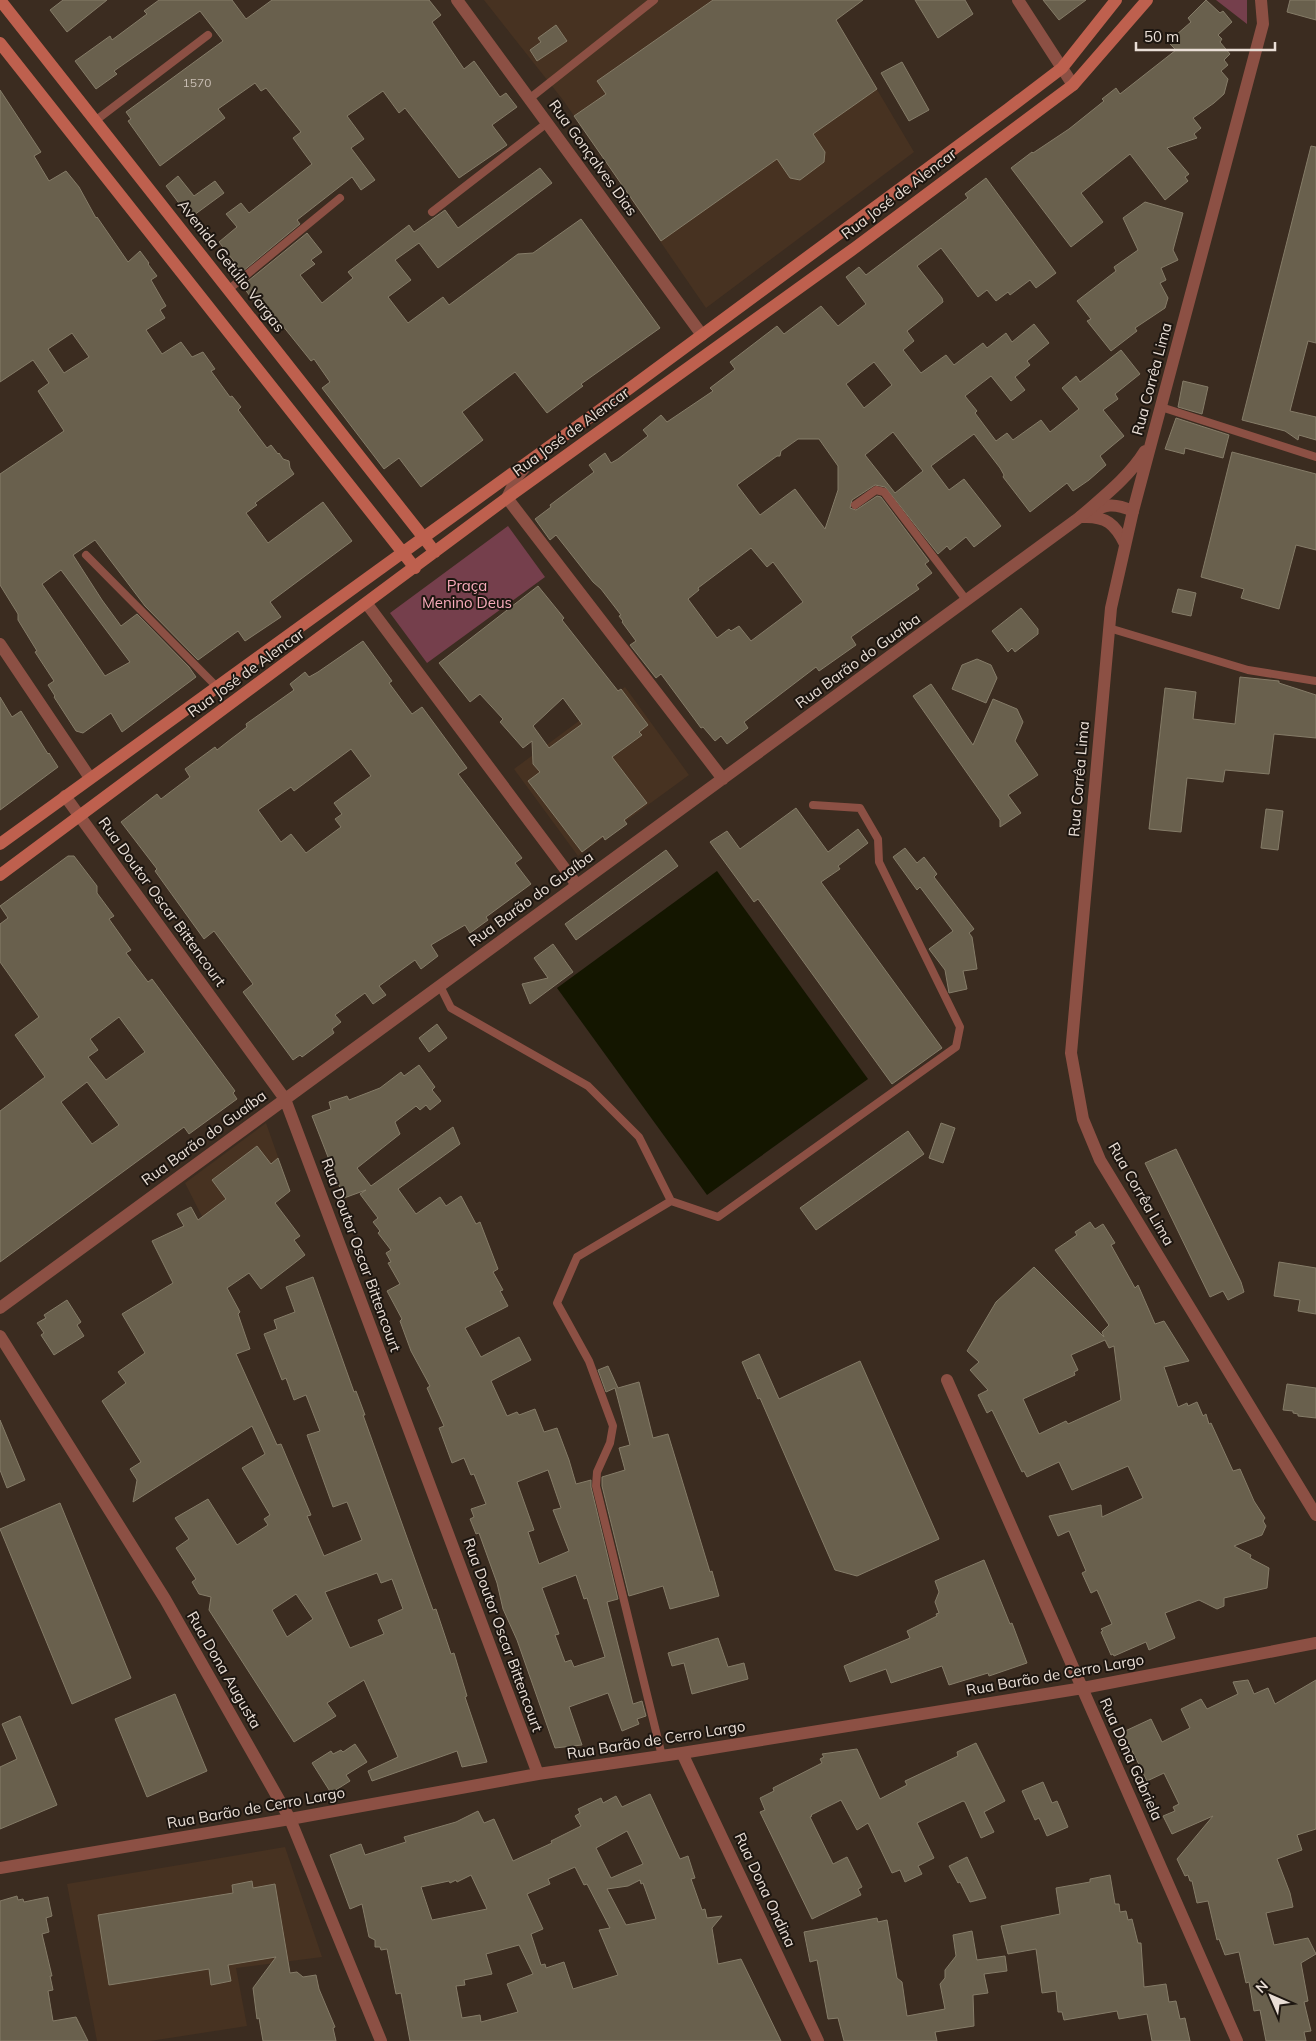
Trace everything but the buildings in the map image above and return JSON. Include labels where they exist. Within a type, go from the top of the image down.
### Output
[{"type":"main road","name":"Avenida Getúlio Vargas","points":[[0,0],[435,552]]},
{"type":"main road","name":"Rua José de Alencar","points":[[0,844],[702,335],[1062,68],[1116,0]]},
{"type":"main road","name":"Rua José de Alencar","points":[[0,875],[367,604],[507,498],[879,229],[1073,85],[1147,0]]},
{"type":"main road","points":[[0,43],[415,568]]},
{"type":"main road","points":[[879,229],[918,176]]},
{"type":"main road","points":[[678,375],[702,335],[743,328]]},
{"type":"street","name":"Rua Gonçalves Dias","points":[[457,0],[702,335]]},
{"type":"street","points":[[1018,0],[1073,85]]},
{"type":"street","name":"Rua Corrêa Lima","points":[[1261,0],[1263,24],[1133,511],[1110,608],[1071,1053],[1083,1119],[1100,1160],[1316,1515]]},
{"type":"street","points":[[1080,517],[1136,465],[1154,431]]},
{"type":"street","points":[[533,457],[517,477],[507,498],[723,779]]},
{"type":"street","name":"Rua Barão do Guaíba","points":[[0,1308],[968,601],[1080,517],[1109,504],[1133,511]]},
{"type":"street","points":[[1080,517],[1098,517],[1109,523],[1116,529],[1126,544]]},
{"type":"street","points":[[367,604],[577,885]]},
{"type":"street","points":[[0,644],[90,778]]},
{"type":"street","name":"Rua Doutor Oscar Bittencourt","points":[[65,796],[285,1099],[538,1774]]},
{"type":"street","name":"Rua Dona Augusta","points":[[0,1336],[164,1600],[290,1819],[381,2041]]},
{"type":"street","name":"Rua Dona Gabriela","points":[[947,1380],[1237,2041]]},
{"type":"street","name":"Rua Barão de Cerro Largo","points":[[0,1868],[290,1819],[538,1774],[682,1753],[1083,1688],[1316,1643]]},
{"type":"street","name":"Rua Dona Ondina","points":[[682,1753],[818,2041]]},
{"type":"lane","points":[[529,99],[654,0]]},
{"type":"lane","points":[[96,121],[208,35]]},
{"type":"lane","points":[[432,212],[547,123]]},
{"type":"lane","points":[[228,290],[340,198]]},
{"type":"lane","points":[[1161,407],[1316,457]]},
{"type":"lane","points":[[855,505],[876,490],[884,492],[968,601]]},
{"type":"lane","points":[[86,555],[217,686]]},
{"type":"lane","points":[[1109,628],[1248,670],[1316,681]]},
{"type":"lane","points":[[440,986],[451,1008],[588,1086],[639,1137],[671,1201],[718,1217],[956,1047],[960,1027],[879,862],[878,839],[860,808],[813,805]]},
{"type":"lane","points":[[662,1756],[596,1486],[597,1472],[610,1443],[613,1426],[588,1361],[557,1303],[577,1257],[671,1201]]},
{"type":"shaded area","points":[[484,0],[824,0],[914,152],[706,308],[563,100]]},
{"type":"shaded area","points":[[625,687],[689,775],[578,856],[514,769]]},
{"type":"shaded area","points":[[717,871],[868,1079],[707,1195],[557,988]]},
{"type":"shaded area","points":[[266,1123],[290,1191],[218,1248],[185,1183]]},
{"type":"shaded area","points":[[285,1847],[322,1957],[236,1968],[247,2026],[150,2041],[97,2041],[67,1884]]},
{"type":"green space","points":[[1216,0],[1247,0],[1247,24]]},
{"type":"green space","name":"Praça Menino Deus","points":[[508,526],[545,577],[427,663],[390,613]]}]
